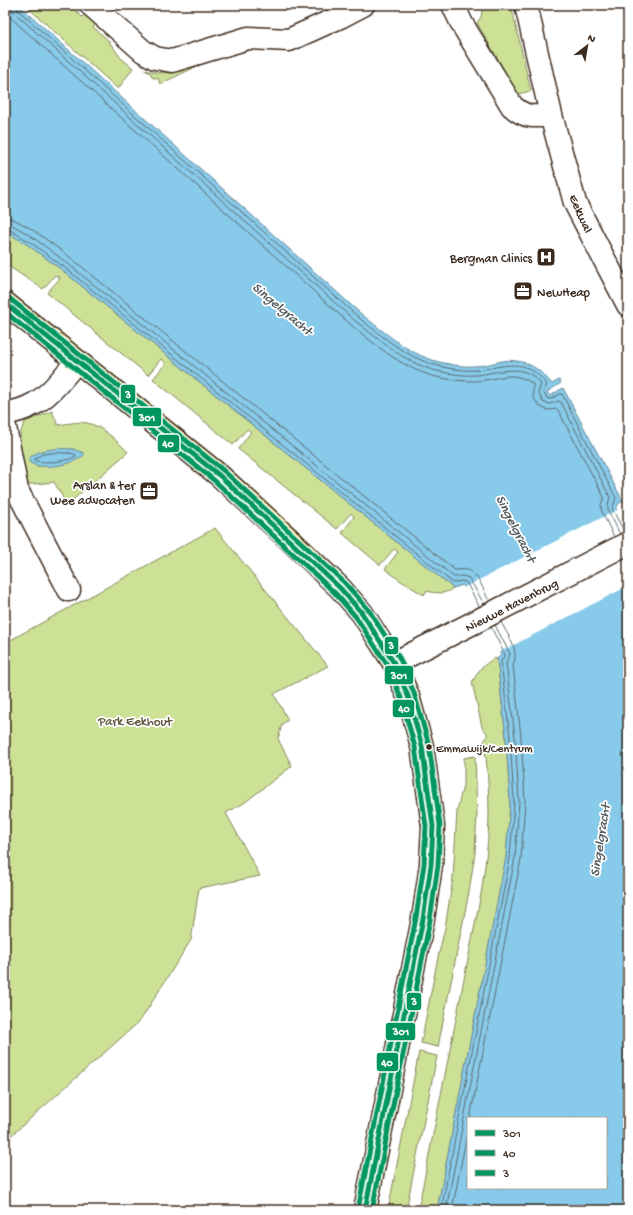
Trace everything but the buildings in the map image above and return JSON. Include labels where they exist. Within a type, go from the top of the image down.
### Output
[{"type":"main road","points":[[5,303],[220,476],[340,588],[362,613],[394,662],[408,696],[422,746],[433,826],[432,846],[428,891],[423,919],[365,1210]]},
{"type":"street","points":[[91,5],[143,52],[155,58],[172,61],[248,38],[289,40],[342,16],[362,5]]},
{"type":"street","points":[[454,5],[462,24],[512,106],[521,113],[531,117],[551,115]]},
{"type":"street","name":"Eekwal","points":[[526,5],[551,115],[575,203],[628,305]]},
{"type":"street","points":[[5,414],[34,405],[50,392],[77,361]]},
{"type":"street","points":[[5,427],[17,490],[69,590]]},
{"type":"street","name":"Nieuwe Havenbrug","points":[[394,662],[480,620],[628,543]]},
{"type":"green space","points":[[25,5],[70,5],[82,17],[85,14],[97,24],[93,27],[108,40],[121,58],[133,68],[118,89]]},
{"type":"green space","points":[[483,5],[511,5],[531,91],[518,94],[477,23],[481,17]]},
{"type":"green space","points":[[222,52],[219,56],[160,84],[158,78],[153,78],[150,73],[143,69],[164,73],[184,70]]},
{"type":"green space","points":[[5,231],[28,245],[62,270],[453,588],[444,593],[426,591],[424,595],[385,569],[398,552],[394,549],[380,565],[342,533],[354,517],[351,513],[337,529],[238,449],[251,432],[247,429],[233,445],[153,379],[166,363],[161,359],[148,375],[47,293],[60,278],[55,275],[43,289],[5,264]]},
{"type":"green space","points":[[52,411],[58,425],[80,422],[92,424],[109,434],[128,452],[67,505],[54,482],[25,485],[19,445],[25,422]],"holes":[[[73,449],[70,463],[41,466],[35,466],[41,451]]]},
{"type":"green space","name":"Park Eekhout","points":[[215,528],[328,666],[274,694],[288,720],[282,724],[278,739],[292,766],[244,803],[226,813],[260,876],[199,888],[191,940],[140,1021],[5,1141],[5,643]]},
{"type":"green space","points":[[494,658],[497,659],[506,738],[510,802],[506,858],[437,1210],[418,1210],[484,874],[489,822],[487,767],[484,741],[487,737],[487,733],[482,727],[472,682],[481,668]]},
{"type":"green space","points":[[475,756],[477,814],[475,853],[469,892],[438,1047],[421,1043],[445,928],[453,878],[457,811],[464,781],[464,758]]},
{"type":"green space","points":[[419,1052],[437,1056],[406,1210],[388,1210]]},
{"type":"water","name":"Singelgracht","points":[[5,5],[19,5],[360,313],[399,343],[432,360],[455,365],[477,366],[510,360],[524,362],[536,368],[552,384],[559,380],[561,383],[547,392],[550,396],[563,388],[623,501],[618,504],[616,508],[628,531],[628,1210],[437,1210],[506,857],[510,802],[506,738],[497,659],[501,655],[463,585],[453,588],[62,270],[28,245],[5,231]]},
{"type":"water","points":[[73,449],[84,453],[84,455],[73,462],[57,466],[34,465],[29,462],[29,458],[44,450]]},
{"type":"pier","points":[[619,509],[628,527],[628,586],[498,653],[463,588]]},
{"type":"transit line","name":"3","points":[[9,298],[224,471],[345,583],[368,609],[400,659],[414,693],[429,745],[440,825],[438,865],[430,920],[372,1210]]},
{"type":"transit line","name":"301","points":[[5,303],[220,476],[340,588],[362,613],[394,663],[408,696],[422,746],[433,826],[431,865],[423,919],[365,1210]]},
{"type":"transit line","name":"40","points":[[5,312],[215,481],[335,593],[356,617],[388,666],[401,698],[415,747],[426,826],[424,864],[416,918],[358,1209]]},
{"type":"place","name":"Bergman Clinics","points":[[546,257]]},
{"type":"place","name":"NewHeap","points":[[523,291]]},
{"type":"place","name":"Arslan & ter Wee advocaten","points":[[149,491]]},
{"type":"place","name":"Emmawijk/Centrum","points":[[429,747]]}]
